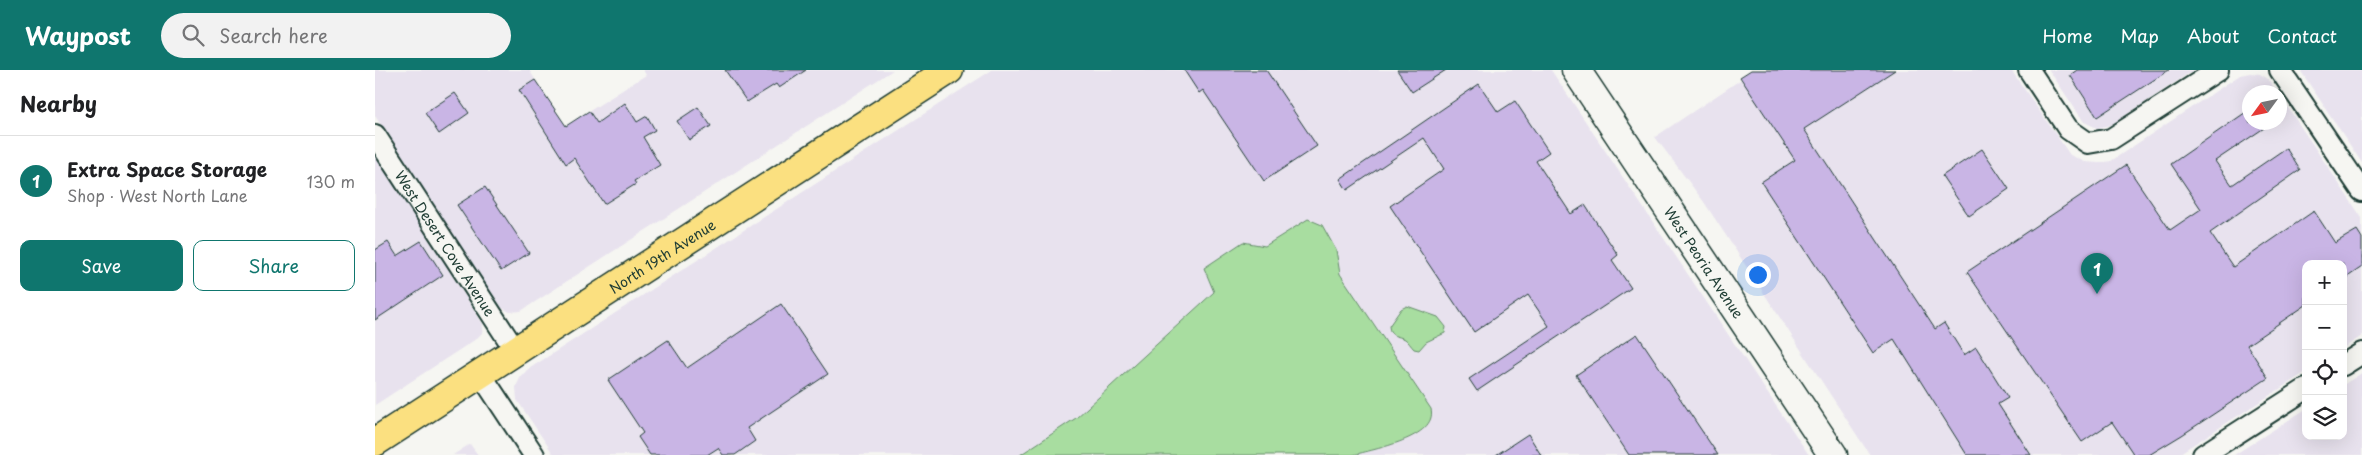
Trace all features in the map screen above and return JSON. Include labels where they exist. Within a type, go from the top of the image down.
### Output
[{"type":"main road","name":"North 19th Avenue","points":[[375,442],[949,70]]},
{"type":"main road","name":"West Peoria Avenue","points":[[1576,70],[1833,455]]},
{"type":"street","points":[[2029,70],[2068,129],[2088,143],[2111,139],[2217,70]]},
{"type":"street","points":[[2280,70],[2362,191]]},
{"type":"street","name":"West Desert Cove Avenue","points":[[375,135],[515,350]]},
{"type":"street","points":[[2347,362],[2362,353]]},
{"type":"street","points":[[480,374],[534,455]]},
{"type":"street","points":[[2203,455],[2302,392]]},
{"type":"shaded area","points":[[375,70],[529,70],[566,126],[646,75],[643,70],[893,70],[521,311],[510,312],[502,308],[375,116]]},
{"type":"shaded area","points":[[992,70],[1551,70],[1809,455],[554,455],[517,400],[516,387],[520,378],[527,370]]},
{"type":"shaded area","points":[[1755,70],[2011,70],[2070,155],[2085,162],[2099,163],[2111,161],[2240,75],[2260,74],[2268,79],[2272,85],[2242,85],[2242,130],[2287,130],[2287,106],[2362,218],[2362,336],[2347,345],[2347,260],[2302,260],[2302,375],[2177,455],[1870,455],[1704,202],[1655,137]]},
{"type":"shaded area","points":[[2049,70],[2194,70],[2111,125],[2097,128],[2084,122]]},
{"type":"shaded area","points":[[2300,70],[2362,70],[2362,163]]},
{"type":"shaded area","points":[[375,154],[483,324],[482,333],[476,339],[375,405]]},
{"type":"shaded area","points":[[2362,373],[2362,455],[2234,455],[2302,412],[2302,440],[2347,440],[2347,382]]},
{"type":"shaded area","points":[[470,444],[478,455],[453,455]]},
{"type":"green space","points":[[1308,219],[1322,225],[1336,250],[1340,274],[1431,409],[1431,419],[1425,428],[1403,441],[1353,455],[1020,455],[1076,418],[1214,292],[1204,268],[1243,242],[1265,246]]},
{"type":"green space","points":[[1407,306],[1438,317],[1446,327],[1445,333],[1426,342],[1419,350],[1414,349],[1405,339],[1394,336],[1389,326],[1401,309]]},
{"type":"building","points":[[725,70],[806,70],[779,88],[776,84],[747,102]]},
{"type":"building","points":[[1184,70],[1266,70],[1317,146],[1264,181],[1203,90],[1199,93]]},
{"type":"building","points":[[1397,70],[1446,70],[1412,92]]},
{"type":"building","points":[[1751,70],[1895,70],[1804,129],[1935,329],[1944,323],[1964,355],[1976,347],[2008,398],[1998,404],[2031,455],[1967,455],[1894,339],[1873,353],[1761,182],[1795,160],[1740,77]]},
{"type":"building","points":[[2077,70],[2169,70],[2097,117],[2070,75]]},
{"type":"building","points":[[535,80],[566,126],[589,111],[597,123],[625,103],[637,122],[647,116],[655,130],[643,137],[660,165],[634,181],[636,184],[604,204],[574,158],[566,164],[519,90]]},
{"type":"building","points":[[1479,84],[1498,112],[1515,101],[1549,152],[1536,161],[1571,214],[1585,205],[1618,255],[1612,260],[1631,288],[1477,391],[1469,379],[1549,326],[1528,295],[1474,332],[1390,206],[1444,169],[1424,138],[1347,190],[1340,179]]},
{"type":"building","points":[[455,93],[469,113],[439,134],[425,113]]},
{"type":"building","points":[[698,107],[711,126],[689,140],[677,121]]},
{"type":"building","points":[[2242,115],[2242,130],[2261,130],[2215,161],[2232,185],[2286,148],[2300,170],[2210,233],[2233,267],[2314,211],[2335,243],[2357,230],[2362,238],[2362,267],[2347,277],[2347,260],[2302,260],[2302,308],[2247,345],[2268,378],[2149,455],[2134,455],[2112,422],[2082,442],[1967,272],[2126,165],[2170,230],[2201,209],[2171,164]]},
{"type":"building","points":[[1982,149],[2009,189],[1969,216],[1942,176]]},
{"type":"building","points":[[485,187],[529,253],[501,271],[457,205]]},
{"type":"building","points":[[421,241],[443,275],[375,320],[375,250],[388,242],[397,256]]},
{"type":"building","points":[[781,304],[828,374],[747,428],[755,441],[735,455],[723,455],[718,448],[707,455],[650,455],[638,437],[643,433],[608,380],[668,340],[687,368]]},
{"type":"building","points":[[1637,334],[1718,455],[1629,455],[1576,375]]},
{"type":"building","points":[[1528,434],[1541,455],[1496,455]]},
{"type":"place","name":"Extra Space Storage","points":[[2097,294]]}]
